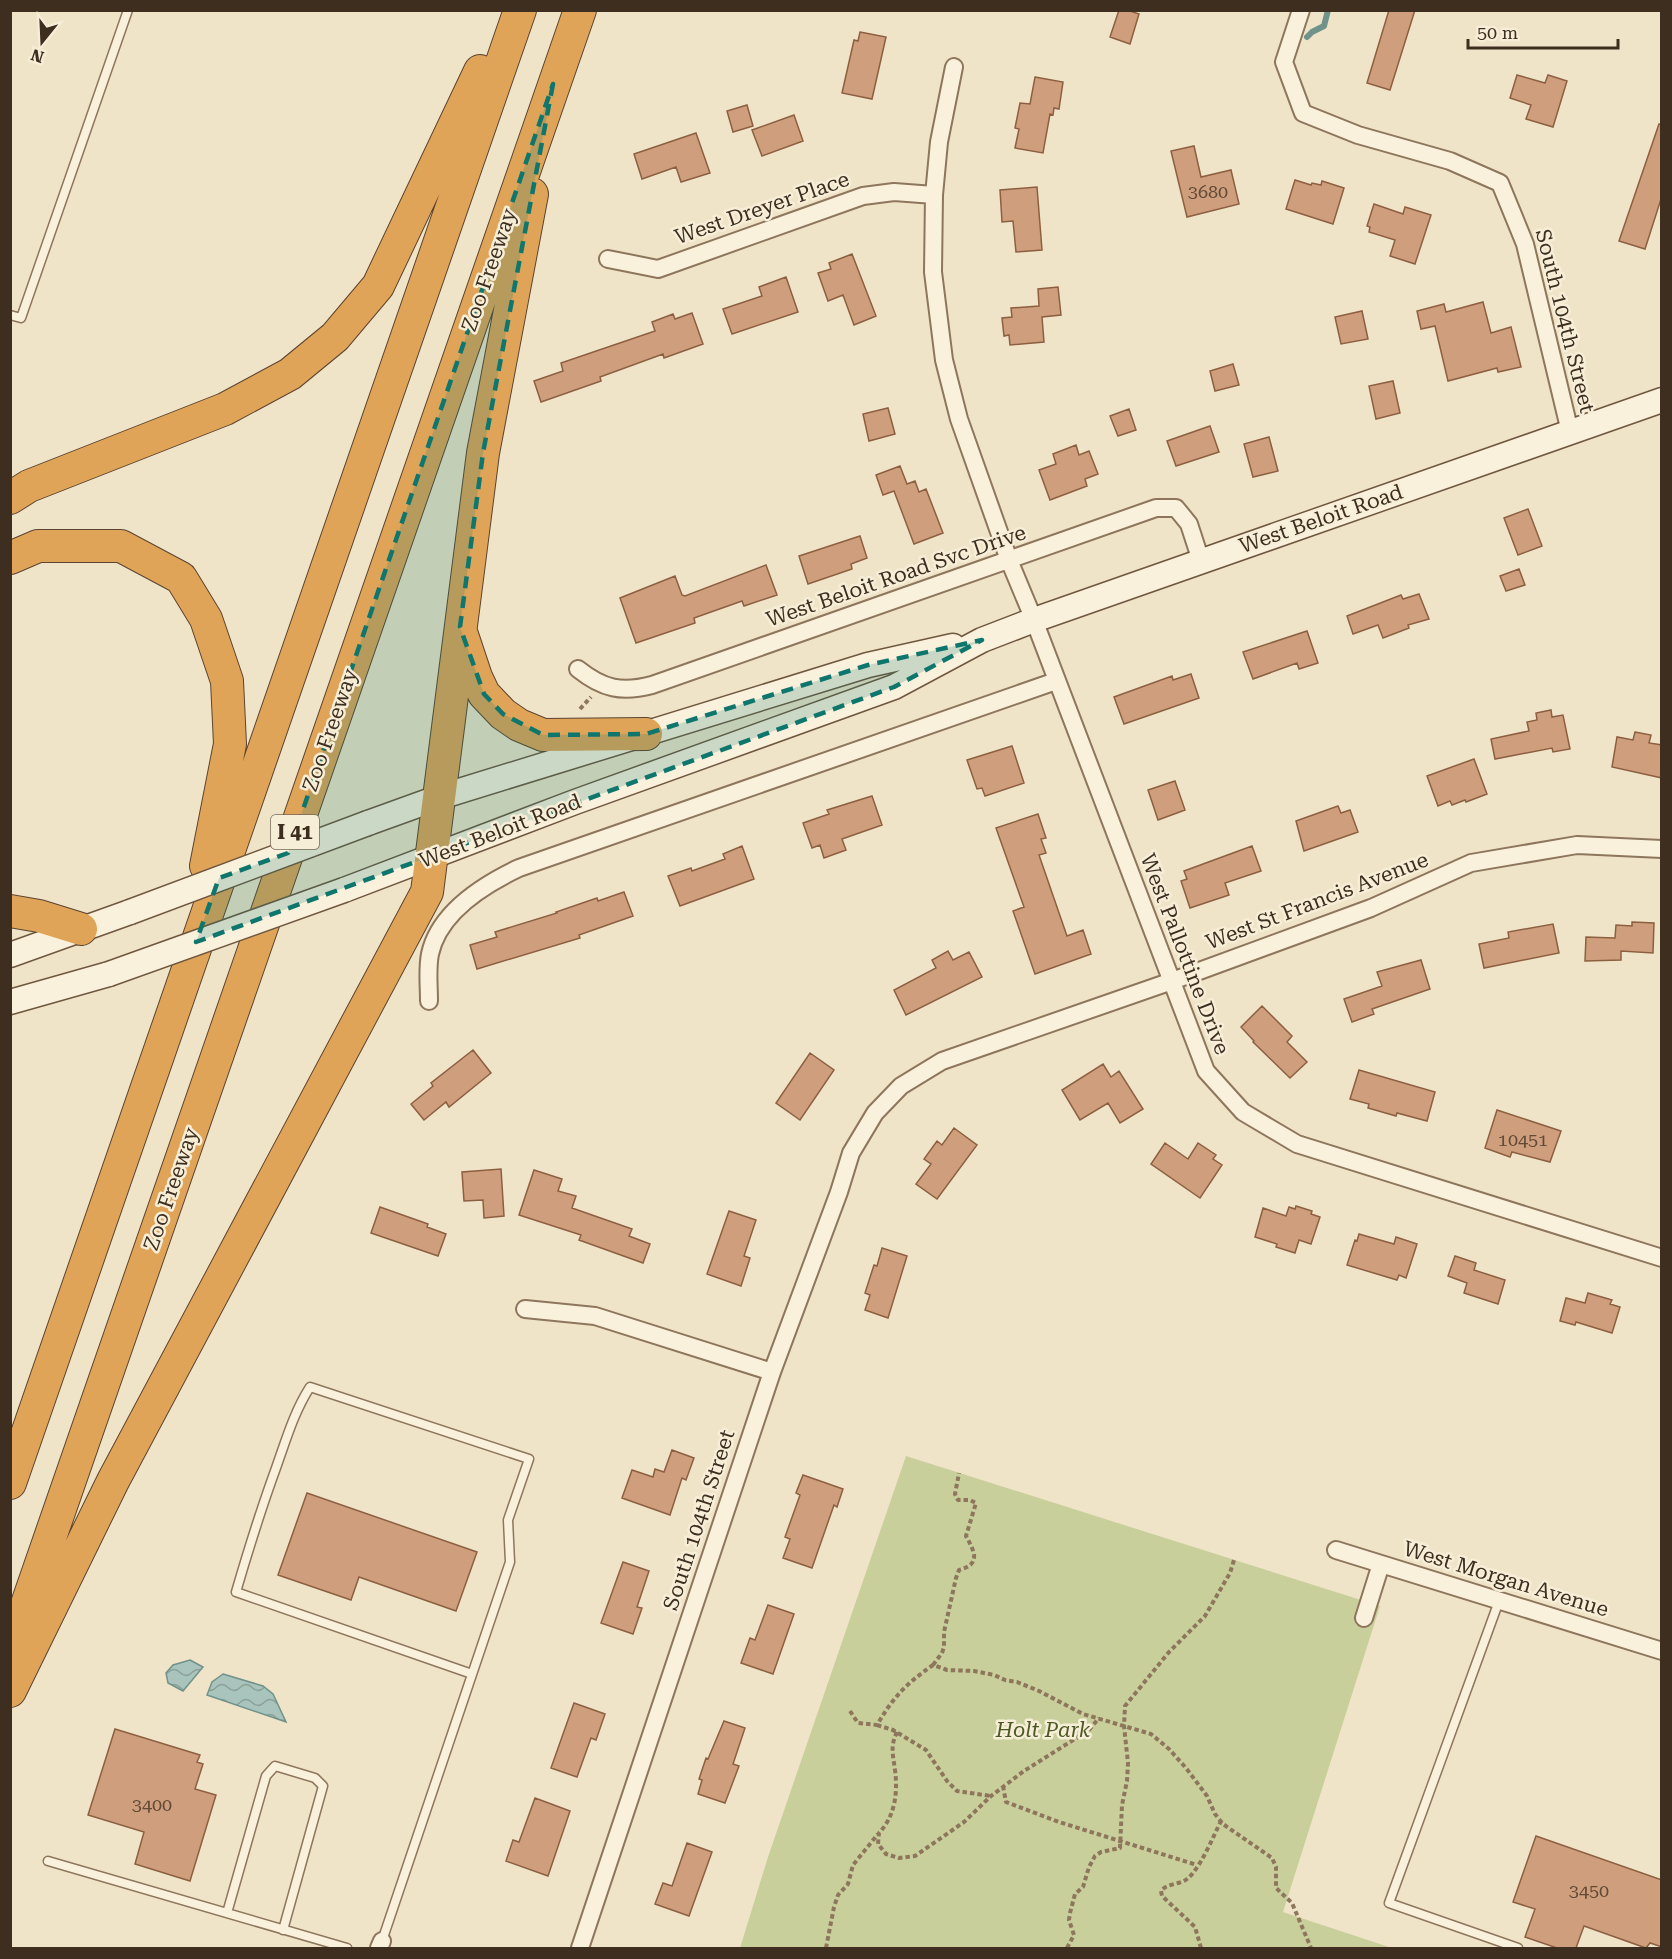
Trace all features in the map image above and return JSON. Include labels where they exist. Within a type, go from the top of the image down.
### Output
[{"type":"highway","points":[[10,498],[29,486],[225,409],[290,374],[335,338],[378,286],[509,10]]},
{"type":"highway","name":"I 41","points":[[10,1483],[519,10]]},
{"type":"highway","name":"Zoo Freeway","points":[[10,1653],[580,10]]},
{"type":"highway","points":[[10,1691],[113,1481],[427,892],[483,453],[554,84]]},
{"type":"highway","points":[[10,558],[38,546],[121,546],[181,578],[206,619],[227,681],[230,744],[182,985]]},
{"type":"highway","points":[[460,627],[484,694],[503,714],[519,725],[543,735],[646,734]]},
{"type":"highway","points":[[10,911],[39,916],[81,930]]},
{"type":"main road","name":"West Beloit Road","points":[[10,1002],[109,974],[344,890],[586,798],[894,687],[982,640],[1034,620],[1662,400]]},
{"type":"main road","name":"West Beloit Road","points":[[10,955],[440,797],[868,665],[982,640]]},
{"type":"street","name":"South 104th Street","points":[[1301,10],[1284,62],[1303,113],[1358,135],[1450,161],[1500,183],[1525,244],[1570,432]]},
{"type":"street","name":"West Pallottine Drive","points":[[954,67],[939,142],[934,195],[933,272],[944,360],[959,419],[1009,560],[1206,1071],[1242,1112],[1297,1144],[1662,1258]]},
{"type":"street","name":"West Dreyer Place","points":[[608,258],[658,269],[863,196],[894,192],[934,195]]},
{"type":"street","name":"West Beloit Road Svc Drive","points":[[578,669],[591,680],[612,687],[632,690],[652,685],[1156,508],[1176,508],[1189,524],[1201,561]]},
{"type":"street","points":[[429,1001],[428,968],[430,952],[435,939],[453,914],[490,882],[519,868],[1056,681]]},
{"type":"street","name":"West St Francis Avenue","points":[[875,1113],[902,1086],[942,1061],[1172,981],[1371,908],[1471,863],[1577,845],[1662,849]]},
{"type":"street","name":"South 104th Street","points":[[580,1948],[772,1372],[839,1192],[851,1153],[875,1113]]},
{"type":"street","points":[[525,1309],[595,1316],[772,1372]]},
{"type":"street","name":"West Morgan Avenue","points":[[1336,1550],[1662,1651]]},
{"type":"street","points":[[1364,1618],[1382,1564]]},
{"type":"lane","points":[[10,315],[21,318],[128,10]]},
{"type":"lane","points":[[381,1945],[510,1563],[508,1520],[529,1459],[310,1387],[298,1407],[284,1445],[236,1592],[472,1674]]},
{"type":"lane","points":[[1499,1601],[1389,1903],[1518,1948]]},
{"type":"lane","points":[[227,1913],[266,1776],[275,1766],[315,1778],[323,1785],[283,1930]]},
{"type":"lane","points":[[48,1861],[347,1948]]},
{"type":"path","points":[[576,714],[603,684]]},
{"type":"path","points":[[878,1725],[893,1699],[906,1685],[933,1665],[942,1653],[944,1632],[956,1578],[959,1570],[973,1564],[974,1551],[966,1536],[976,1503],[970,1500],[958,1500],[955,1494],[958,1473]]},
{"type":"path","points":[[1067,1948],[1074,1935],[1069,1920],[1075,1894],[1083,1887],[1089,1867],[1095,1856],[1101,1852],[1120,1848],[1122,1805],[1128,1763],[1124,1726],[1125,1706],[1169,1652],[1205,1616],[1230,1573],[1234,1560]]},
{"type":"path","points":[[933,1665],[947,1670],[974,1671],[994,1675],[1017,1682],[1083,1714],[1151,1734],[1169,1749],[1207,1796],[1221,1821],[1272,1858],[1276,1867],[1276,1888],[1292,1903],[1311,1948]]},
{"type":"path","points":[[850,1711],[858,1724],[878,1725],[897,1732],[926,1750],[947,1781],[957,1791],[992,1796]]},
{"type":"path","points":[[879,1833],[878,1844],[886,1854],[900,1858],[915,1856],[964,1822],[1003,1786],[1089,1730],[1099,1718]]},
{"type":"path","points":[[826,1948],[838,1895],[848,1884],[853,1865],[886,1825],[892,1813],[896,1797],[896,1778],[892,1741],[897,1732]]},
{"type":"path","points":[[1003,1786],[1006,1802],[1059,1822],[1197,1865]]},
{"type":"path","points":[[1202,1948],[1195,1927],[1162,1896],[1161,1891],[1164,1887],[1186,1880],[1208,1848],[1221,1821]]},
{"type":"highlighted area","points":[[553,84],[483,453],[460,627],[484,694],[503,714],[543,735],[646,734],[868,665],[982,640],[894,687],[196,942],[219,878],[288,853]]},
{"type":"green space","name":"Holt Park","points":[[906,1456],[1380,1606],[1283,1912],[1392,1948],[740,1948],[768,1857]]},
{"type":"water","points":[[190,1660],[203,1667],[183,1691],[168,1683],[166,1673],[173,1665]]},
{"type":"water","points":[[223,1674],[263,1686],[273,1694],[286,1722],[207,1695],[212,1682]]},
{"type":"building","points":[[1119,10],[1139,14],[1130,44],[1110,37]]},
{"type":"building","points":[[1389,10],[1415,10],[1390,90],[1367,83]]},
{"type":"building","points":[[860,32],[886,37],[872,99],[842,93],[854,40],[858,41]]},
{"type":"building","points":[[1517,75],[1545,83],[1548,75],[1567,81],[1553,127],[1526,119],[1531,105],[1510,98]]},
{"type":"building","points":[[1035,77],[1063,82],[1059,109],[1054,108],[1053,115],[1050,114],[1043,153],[1015,148],[1019,129],[1015,128],[1020,103],[1030,104]]},
{"type":"building","points":[[747,105],[753,126],[733,132],[727,111]]},
{"type":"building","points":[[794,115],[803,141],[762,156],[752,130]]},
{"type":"building","points":[[1659,124],[1662,125],[1662,196],[1645,249],[1619,241]]},
{"type":"building","points":[[696,133],[710,173],[681,182],[676,167],[642,179],[634,154]]},
{"type":"building","points":[[1194,146],[1201,177],[1231,170],[1239,204],[1187,217],[1171,151]]},
{"type":"building","points":[[1295,180],[1311,185],[1312,183],[1321,185],[1322,181],[1344,188],[1333,224],[1286,209]]},
{"type":"building","points":[[1037,187],[1042,250],[1016,252],[1013,221],[1002,222],[1000,190]]},
{"type":"building","points":[[1374,204],[1403,214],[1405,207],[1431,215],[1415,264],[1390,256],[1395,240],[1369,232],[1370,227],[1367,226]]},
{"type":"building","points":[[852,254],[876,316],[854,325],[843,295],[828,301],[818,273],[831,269],[829,263]]},
{"type":"building","points":[[786,277],[798,312],[732,334],[723,309],[762,296],[759,287]]},
{"type":"building","points":[[1058,287],[1061,315],[1042,317],[1044,342],[1010,345],[1009,335],[1004,336],[1002,318],[1012,317],[1011,308],[1039,306],[1038,289]]},
{"type":"building","points":[[1483,302],[1491,333],[1511,327],[1521,367],[1498,372],[1497,368],[1448,381],[1435,326],[1421,329],[1417,311],[1444,304],[1446,312]]},
{"type":"building","points":[[1362,311],[1368,339],[1341,344],[1335,317]]},
{"type":"building","points":[[692,313],[703,344],[664,358],[663,354],[600,377],[601,381],[541,402],[534,381],[563,371],[561,363],[655,331],[652,322],[673,314],[675,319]]},
{"type":"building","points":[[1233,364],[1239,385],[1215,391],[1210,371]]},
{"type":"building","points":[[1393,381],[1400,413],[1376,419],[1369,386]]},
{"type":"building","points":[[888,408],[895,434],[869,441],[863,414]]},
{"type":"building","points":[[1129,409],[1136,430],[1118,436],[1110,416]]},
{"type":"building","points":[[1210,426],[1219,452],[1176,466],[1167,441]]},
{"type":"building","points":[[1269,437],[1278,471],[1253,477],[1244,444]]},
{"type":"building","points":[[1076,445],[1079,455],[1089,451],[1098,474],[1085,479],[1087,486],[1050,500],[1039,470],[1056,464],[1053,454]]},
{"type":"building","points":[[900,466],[907,484],[915,481],[919,492],[926,489],[943,533],[914,544],[894,491],[883,495],[876,475]]},
{"type":"building","points":[[1528,509],[1542,546],[1518,555],[1504,518]]},
{"type":"building","points":[[860,536],[867,558],[851,564],[852,569],[808,584],[799,556]]},
{"type":"building","points":[[766,565],[777,595],[744,606],[742,601],[694,618],[695,623],[636,643],[620,598],[675,576],[682,595],[685,596]]},
{"type":"building","points":[[1519,569],[1525,585],[1506,591],[1500,576]]},
{"type":"building","points":[[1419,594],[1429,619],[1408,625],[1409,628],[1383,638],[1378,625],[1353,634],[1347,616],[1401,595],[1403,599]]},
{"type":"building","points":[[1307,631],[1318,663],[1299,669],[1297,663],[1253,679],[1243,652]]},
{"type":"building","points":[[1191,674],[1199,698],[1124,724],[1114,697],[1172,676],[1173,680]]},
{"type":"building","points":[[1551,710],[1552,717],[1563,715],[1570,749],[1553,752],[1552,748],[1495,759],[1491,739],[1529,731],[1527,722],[1537,720],[1536,713]]},
{"type":"building","points":[[1635,732],[1651,735],[1649,743],[1662,745],[1662,778],[1612,767],[1617,737],[1633,740]]},
{"type":"building","points":[[1012,746],[1024,783],[985,796],[982,788],[977,789],[967,760]]},
{"type":"building","points":[[1474,759],[1487,794],[1466,802],[1465,800],[1452,805],[1450,801],[1438,806],[1427,776]]},
{"type":"building","points":[[1175,781],[1185,810],[1158,820],[1148,790]]},
{"type":"building","points":[[872,796],[882,825],[842,839],[846,850],[824,858],[820,845],[812,848],[803,823],[829,814],[827,810]]},
{"type":"building","points":[[1338,806],[1341,813],[1350,810],[1358,832],[1304,851],[1296,821]]},
{"type":"building","points":[[1038,814],[1046,838],[1041,839],[1046,853],[1039,855],[1067,936],[1083,930],[1091,954],[1035,974],[1013,911],[1024,907],[996,828]]},
{"type":"building","points":[[742,846],[754,879],[680,906],[668,876],[691,868],[692,871],[725,859],[723,854]]},
{"type":"building","points":[[1252,846],[1261,871],[1225,883],[1229,895],[1190,908],[1181,881],[1187,879],[1184,871]]},
{"type":"building","points":[[624,892],[633,916],[579,935],[580,938],[477,969],[470,945],[497,937],[495,932],[597,898],[598,901]]},
{"type":"building","points":[[1632,922],[1654,923],[1653,953],[1621,951],[1621,960],[1585,961],[1586,937],[1615,938],[1616,925],[1632,926]]},
{"type":"building","points":[[1553,924],[1559,953],[1484,968],[1479,944],[1509,938],[1508,932]]},
{"type":"building","points":[[948,951],[953,960],[969,952],[982,977],[906,1015],[894,990],[936,968],[932,960]]},
{"type":"building","points":[[1421,960],[1430,989],[1372,1009],[1374,1014],[1352,1022],[1344,999],[1382,986],[1377,972]]},
{"type":"building","points":[[1262,1006],[1292,1036],[1287,1042],[1307,1062],[1290,1078],[1241,1027]]},
{"type":"building","points":[[473,1050],[491,1073],[449,1107],[446,1102],[424,1120],[411,1104],[433,1086],[431,1083]]},
{"type":"building","points":[[810,1053],[834,1070],[800,1120],[776,1103]]},
{"type":"building","points":[[1103,1064],[1111,1077],[1119,1071],[1143,1109],[1120,1123],[1108,1103],[1080,1120],[1062,1090]]},
{"type":"building","points":[[1359,1070],[1435,1092],[1427,1121],[1368,1108],[1369,1104],[1350,1099]]},
{"type":"building","points":[[1497,1110],[1561,1131],[1550,1162],[1512,1152],[1510,1157],[1485,1148]]},
{"type":"building","points":[[954,1128],[977,1145],[937,1199],[916,1184],[931,1164],[924,1159],[937,1141],[942,1145]]},
{"type":"building","points":[[1165,1143],[1188,1159],[1198,1143],[1216,1155],[1213,1159],[1222,1165],[1200,1198],[1151,1164]]},
{"type":"building","points":[[501,1169],[504,1216],[484,1218],[483,1200],[464,1201],[462,1172]]},
{"type":"building","points":[[534,1170],[562,1179],[558,1191],[576,1196],[572,1208],[632,1229],[629,1236],[650,1244],[643,1263],[579,1240],[581,1235],[519,1215]]},
{"type":"building","points":[[1296,1206],[1312,1211],[1311,1214],[1320,1217],[1311,1244],[1299,1240],[1295,1253],[1255,1237],[1263,1208],[1286,1216],[1289,1207],[1295,1209]]},
{"type":"building","points":[[380,1207],[428,1224],[427,1227],[446,1234],[438,1256],[371,1233]]},
{"type":"building","points":[[729,1211],[756,1220],[744,1256],[750,1258],[741,1286],[707,1274]]},
{"type":"building","points":[[1359,1234],[1394,1244],[1396,1237],[1417,1244],[1406,1278],[1399,1275],[1397,1280],[1347,1265]]},
{"type":"building","points":[[882,1248],[907,1256],[888,1318],[865,1310],[870,1295],[865,1293]]},
{"type":"building","points":[[1455,1256],[1476,1263],[1474,1270],[1505,1280],[1498,1304],[1464,1293],[1467,1283],[1448,1276]]},
{"type":"building","points":[[1588,1293],[1612,1300],[1610,1304],[1620,1307],[1612,1333],[1576,1322],[1575,1325],[1560,1321],[1566,1298],[1585,1303]]},
{"type":"building","points":[[672,1450],[694,1458],[686,1480],[682,1478],[670,1515],[622,1498],[632,1470],[653,1477],[655,1469],[664,1472]]},
{"type":"building","points":[[803,1475],[843,1489],[837,1507],[834,1505],[812,1568],[783,1558],[790,1539],[785,1537],[800,1495],[796,1493]]},
{"type":"building","points":[[307,1493],[477,1552],[456,1611],[359,1577],[351,1600],[278,1575]]},
{"type":"building","points":[[623,1562],[649,1571],[637,1607],[642,1608],[633,1634],[601,1623]]},
{"type":"building","points":[[768,1605],[794,1614],[773,1674],[741,1663],[750,1638],[755,1640]]},
{"type":"building","points":[[574,1703],[605,1714],[596,1740],[591,1738],[577,1777],[551,1768]]},
{"type":"building","points":[[724,1721],[745,1728],[733,1764],[739,1766],[725,1803],[698,1794],[702,1780],[699,1779],[706,1758],[708,1759]]},
{"type":"building","points":[[115,1729],[200,1755],[197,1762],[203,1764],[195,1789],[216,1795],[190,1881],[135,1864],[144,1832],[88,1815]]},
{"type":"building","points":[[535,1798],[570,1811],[548,1876],[506,1861],[513,1840],[519,1842]]},
{"type":"building","points":[[1536,1836],[1662,1880],[1662,1947],[1650,1943],[1646,1948],[1584,1926],[1576,1948],[1557,1948],[1525,1937],[1535,1909],[1513,1902]]},
{"type":"building","points":[[687,1843],[712,1852],[689,1916],[655,1904],[663,1883],[672,1886]]},
{"type":"waterway","points":[[1307,37],[1324,26],[1328,10]]}]
